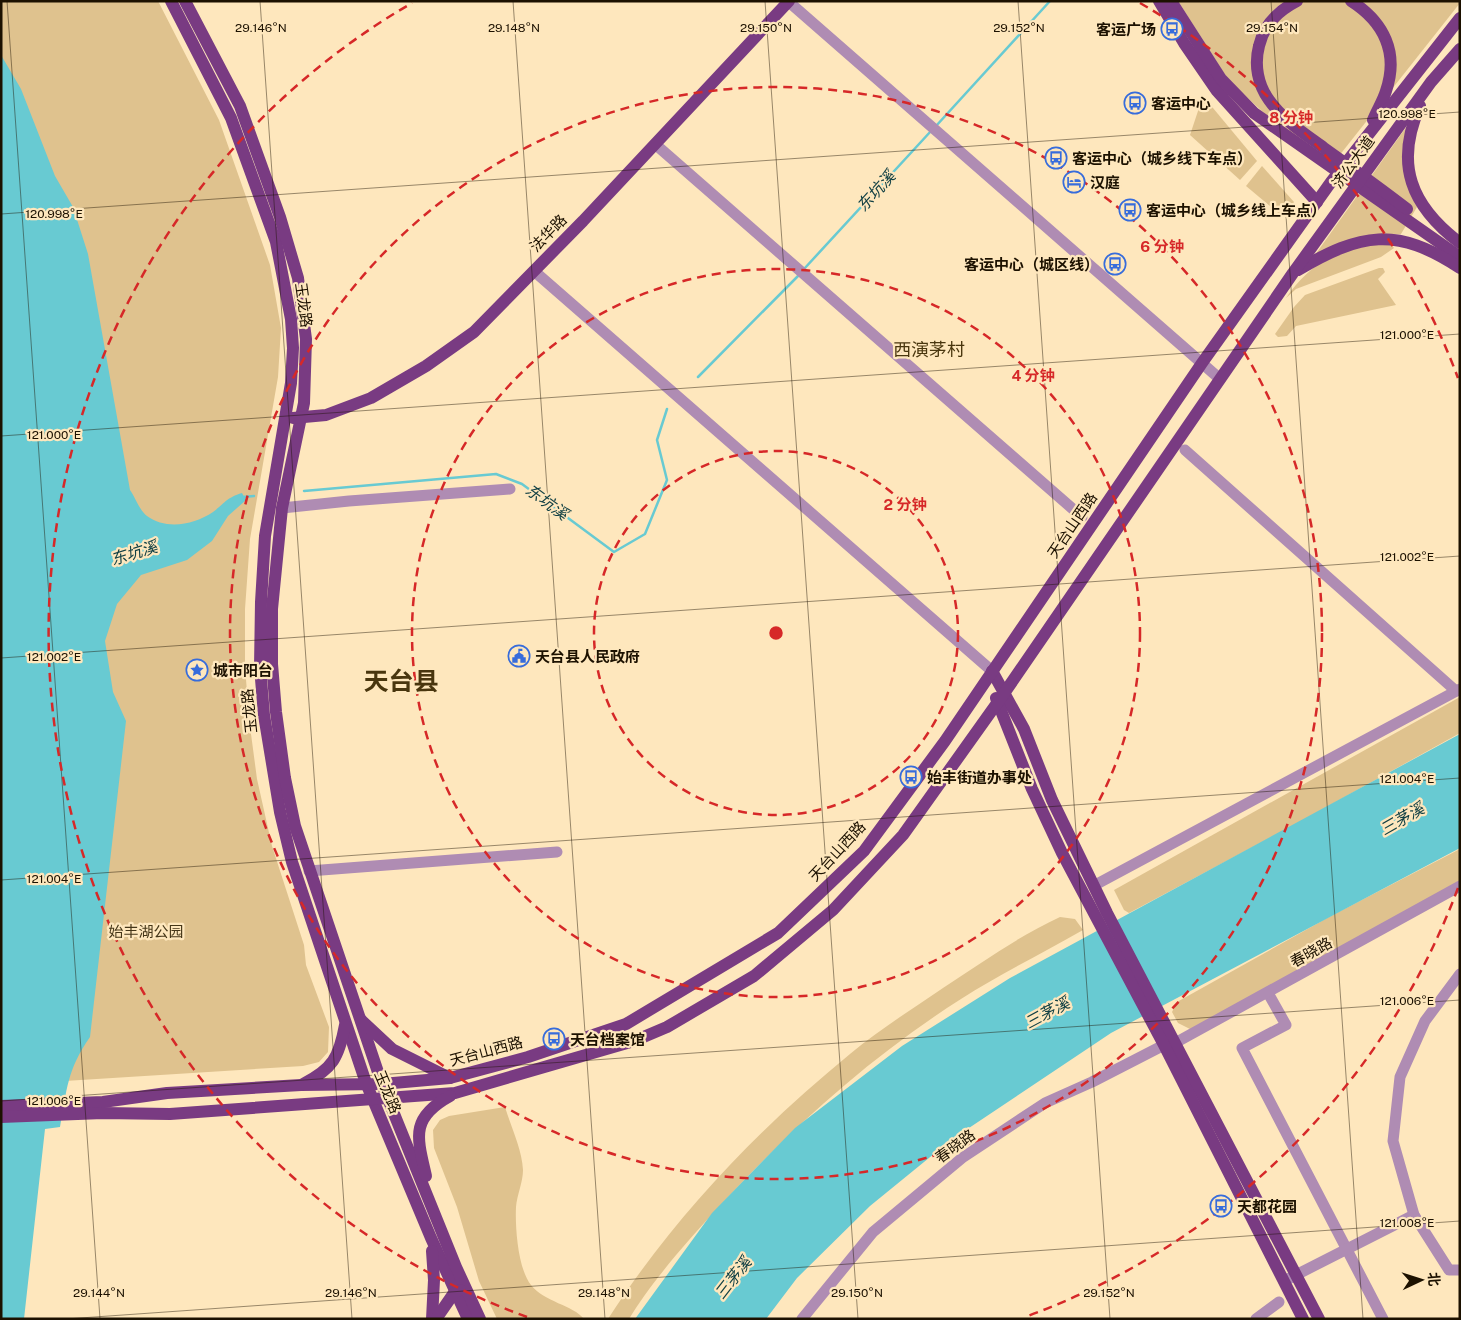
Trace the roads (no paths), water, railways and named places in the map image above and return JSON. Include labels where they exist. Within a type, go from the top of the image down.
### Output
[{"type":"main road","name":"玉龙路","points":[[171,1],[231,118],[276,242],[290,310],[293,348],[292,383],[266,536],[261,592],[260,667],[264,715],[280,812],[292,862],[366,1083],[430,1238],[461,1295],[480,1319]]},
{"type":"main road","name":"玉龙路","points":[[185,1],[240,106],[280,217],[298,278],[306,339],[304,403],[282,508],[272,608],[272,664],[285,778],[295,826],[357,1016],[382,1084],[433,1210],[468,1319]]},
{"type":"main road","points":[[1159,1],[1184,43],[1218,91],[1317,202]]},
{"type":"main road","points":[[1171,1],[1221,79],[1254,114],[1287,137],[1424,218],[1460,257]]},
{"type":"main road","points":[[1297,1],[1277,14],[1267,26],[1257,53],[1257,71],[1261,86],[1269,100],[1281,114],[1424,218],[1454,243],[1460,251]]},
{"type":"main road","points":[[1351,1],[1367,12],[1386,38],[1391,64],[1386,91],[1363,140]]},
{"type":"main road","name":"法华路","points":[[286,418],[301,419],[342,411],[371,398],[426,366],[474,332],[789,2]]},
{"type":"main road","name":"济公大道","points":[[1317,202],[1363,140],[1460,18]]},
{"type":"main road","name":"济公大道","points":[[1293,273],[1431,82],[1460,49]]},
{"type":"main road","points":[[1424,218],[1408,170],[1408,145],[1414,121],[1431,82]]},
{"type":"main road","name":"天台山西路","points":[[103,1108],[168,1093],[301,1085],[382,1084],[450,1078],[528,1056],[626,1024],[778,933],[864,851],[892,814],[945,742],[992,670],[1202,363],[1317,202]]},
{"type":"main road","points":[[1,1106],[103,1108],[170,1114],[455,1093],[598,1052],[668,1027],[754,976],[833,910],[909,827],[1005,692],[1293,273],[1330,251],[1356,241],[1382,238],[1404,242],[1445,258],[1460,268]]},
{"type":"main road","points":[[992,670],[1024,729],[1052,800],[1095,885],[1102,915]]},
{"type":"main road","points":[[992,670],[996,703],[1032,789],[1062,853],[1102,915],[1157,1021],[1319,1319]]},
{"type":"main road","points":[[892,814],[909,827]]},
{"type":"main road","points":[[778,933],[788,947]]},
{"type":"main road","points":[[357,1016],[392,1049],[450,1078]]},
{"type":"main road","points":[[301,1085],[313,1079],[336,1060],[345,1025]]},
{"type":"main road","points":[[1170,1044],[1303,1319]]},
{"type":"main road","points":[[433,1210],[418,1134],[422,1119],[433,1105],[455,1093]]},
{"type":"main road","points":[[1,1117],[103,1108]]},
{"type":"main road","points":[[430,1238],[434,1280],[432,1319]]},
{"type":"main road","points":[[436,1319],[461,1295]]},
{"type":"main road","points":[[446,1319],[461,1295]]},
{"type":"street","points":[[789,2],[1220,379]]},
{"type":"street","points":[[655,144],[1082,517]]},
{"type":"street","points":[[534,271],[992,670]]},
{"type":"street","points":[[1095,885],[1458,690],[1185,450]]},
{"type":"street","points":[[282,508],[358,500],[510,489]]},
{"type":"street","points":[[309,871],[557,852]]},
{"type":"street","name":"春晓路","points":[[802,1319],[873,1232],[962,1158],[1045,1103],[1170,1044],[1268,994],[1460,886]]},
{"type":"street","points":[[1460,974],[1425,1021],[1400,1077],[1394,1141],[1414,1215],[1449,1270],[1460,1270]]},
{"type":"street","points":[[1268,994],[1286,1025],[1242,1048],[1383,1319]]},
{"type":"street","points":[[1284,1281],[1414,1215]]},
{"type":"street","points":[[1256,1319],[1279,1302]]},
{"type":"water","points":[[1,55],[21,89],[55,176],[73,207],[88,254],[130,490],[144,514],[163,523],[171,524],[189,523],[197,520],[213,512],[229,499],[242,493],[246,500],[228,516],[212,541],[187,560],[141,575],[117,604],[105,641],[113,692],[126,721],[90,1037],[72,1070],[60,1127],[45,1129],[24,1319],[1,1319]]},
{"type":"water","name":"三茅溪","points":[[1460,734],[1460,848],[1111,1033],[951,1140],[870,1206],[797,1278],[766,1319],[635,1319],[712,1213],[795,1128],[902,1046],[1010,978]]},
{"type":"waterway","name":"东坑溪","points":[[936,126],[1050,1]]},
{"type":"waterway","name":"东坑溪","points":[[804,269],[931,131]]},
{"type":"waterway","name":"东坑溪","points":[[698,377],[799,275]]},
{"type":"waterway","name":"东坑溪","points":[[304,491],[496,474],[522,484],[614,552],[645,534],[667,480],[657,440],[667,409]]},
{"type":"waterway","name":"东坑溪","points":[[243,497],[254,496]]},
{"type":"place","name":"客运广场","points":[[1172,29]]},
{"type":"place","name":"客运中心","points":[[1135,103]]},
{"type":"place","name":"客运中心（城乡线下车点）","points":[[1056,158]]},
{"type":"place","name":"汉庭","points":[[1074,182]]},
{"type":"place","name":"客运中心（城乡线上车点）","points":[[1130,210]]},
{"type":"place","name":"客运中心（城区线）","points":[[1115,264]]},
{"type":"place","name":"天台县人民政府","points":[[519,656]]},
{"type":"place","name":"城市阳台","points":[[197,670]]},
{"type":"place","name":"始丰街道办事处","points":[[911,777]]},
{"type":"place","name":"天台档案馆","points":[[554,1039]]},
{"type":"place","name":"天都花园","points":[[1221,1206]]},
{"type":"district","name":"西演茅村","points":[[929,349]]},
{"type":"district","name":"天台县","points":[[401,681]]},
{"type":"park label","name":"始丰湖公园","points":[[146,931]]}]
